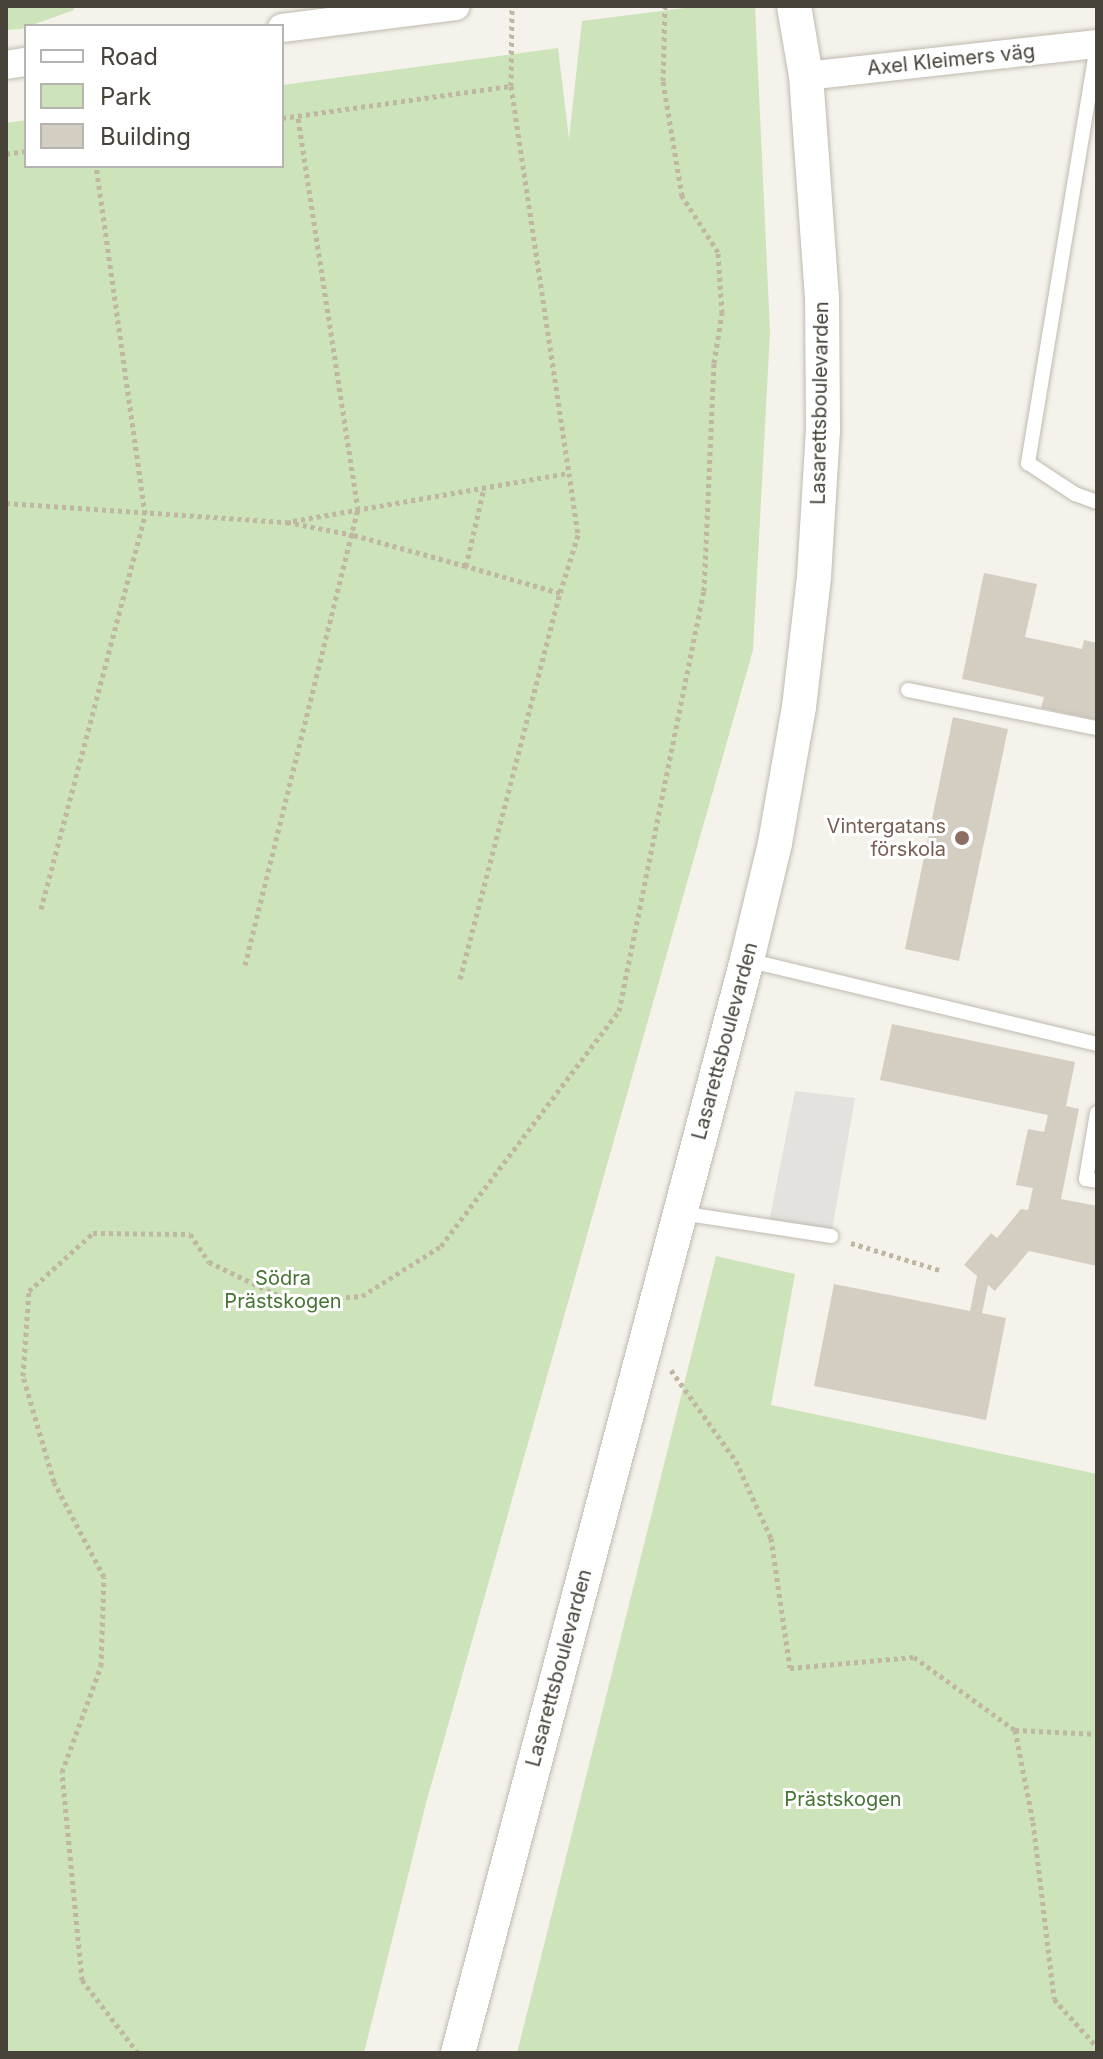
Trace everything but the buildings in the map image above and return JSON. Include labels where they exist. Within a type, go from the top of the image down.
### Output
[{"type":"street","points":[[284,28],[456,6]]},
{"type":"street","name":"Lasarettsboulevarden","points":[[458,2053],[747,960],[775,843],[794,737],[815,562],[823,430],[822,298],[806,76],[794,6]]},
{"type":"street","name":"Axel Kleimers väg","points":[[806,76],[1097,45]]},
{"type":"lane","points":[[1097,45],[1028,463],[1075,494],[1097,502]]},
{"type":"lane","points":[[908,690],[1097,728]]},
{"type":"lane","points":[[747,960],[1097,1044]]},
{"type":"lane","points":[[1097,1113],[1086,1179],[1097,1181]]},
{"type":"lane","points":[[679,1213],[831,1236]]},
{"type":"path","points":[[460,979],[560,593],[578,535],[511,86],[512,6]]},
{"type":"path","points":[[138,2053],[82,1980],[62,1772],[101,1666],[104,1577],[54,1482],[23,1376],[29,1291],[93,1233],[190,1234],[209,1262],[290,1301],[362,1296],[441,1246],[619,1011],[704,591],[714,363],[722,313],[718,252],[682,196],[663,81],[665,6]]},
{"type":"path","points":[[284,118],[511,86]]},
{"type":"path","points":[[245,965],[358,510],[298,116]]},
{"type":"path","points":[[41,909],[145,514],[96,168]]},
{"type":"path","points":[[287,522],[569,473]]},
{"type":"path","points":[[466,566],[484,488]]},
{"type":"path","points":[[6,503],[287,522],[354,535],[560,593]]},
{"type":"path","points":[[831,1236],[940,1270]]},
{"type":"path","points":[[666,1362],[736,1461],[771,1538],[790,1668],[914,1657],[1015,1730],[1097,1734]]},
{"type":"path","points":[[1015,1730],[1033,1822],[1054,1999],[1097,2047]]},
{"type":"green space","points":[[6,6],[74,6],[74,10],[35,24],[24,24],[21,29],[6,30]]},
{"type":"green space","name":"Södra Prästskogen","points":[[701,6],[755,6],[770,332],[753,650],[426,1803],[364,2053],[6,2053],[6,123],[24,120],[24,168],[284,168],[284,85],[558,48],[569,139],[582,21]]},
{"type":"green space","name":"Prästskogen","points":[[716,1256],[795,1274],[771,1405],[1097,1474],[1097,2053],[517,2053]]},
{"type":"shaded area","points":[[795,1091],[855,1098],[831,1236],[768,1227]]},
{"type":"place","name":"Vintergatans förskola","points":[[962,838]]}]
